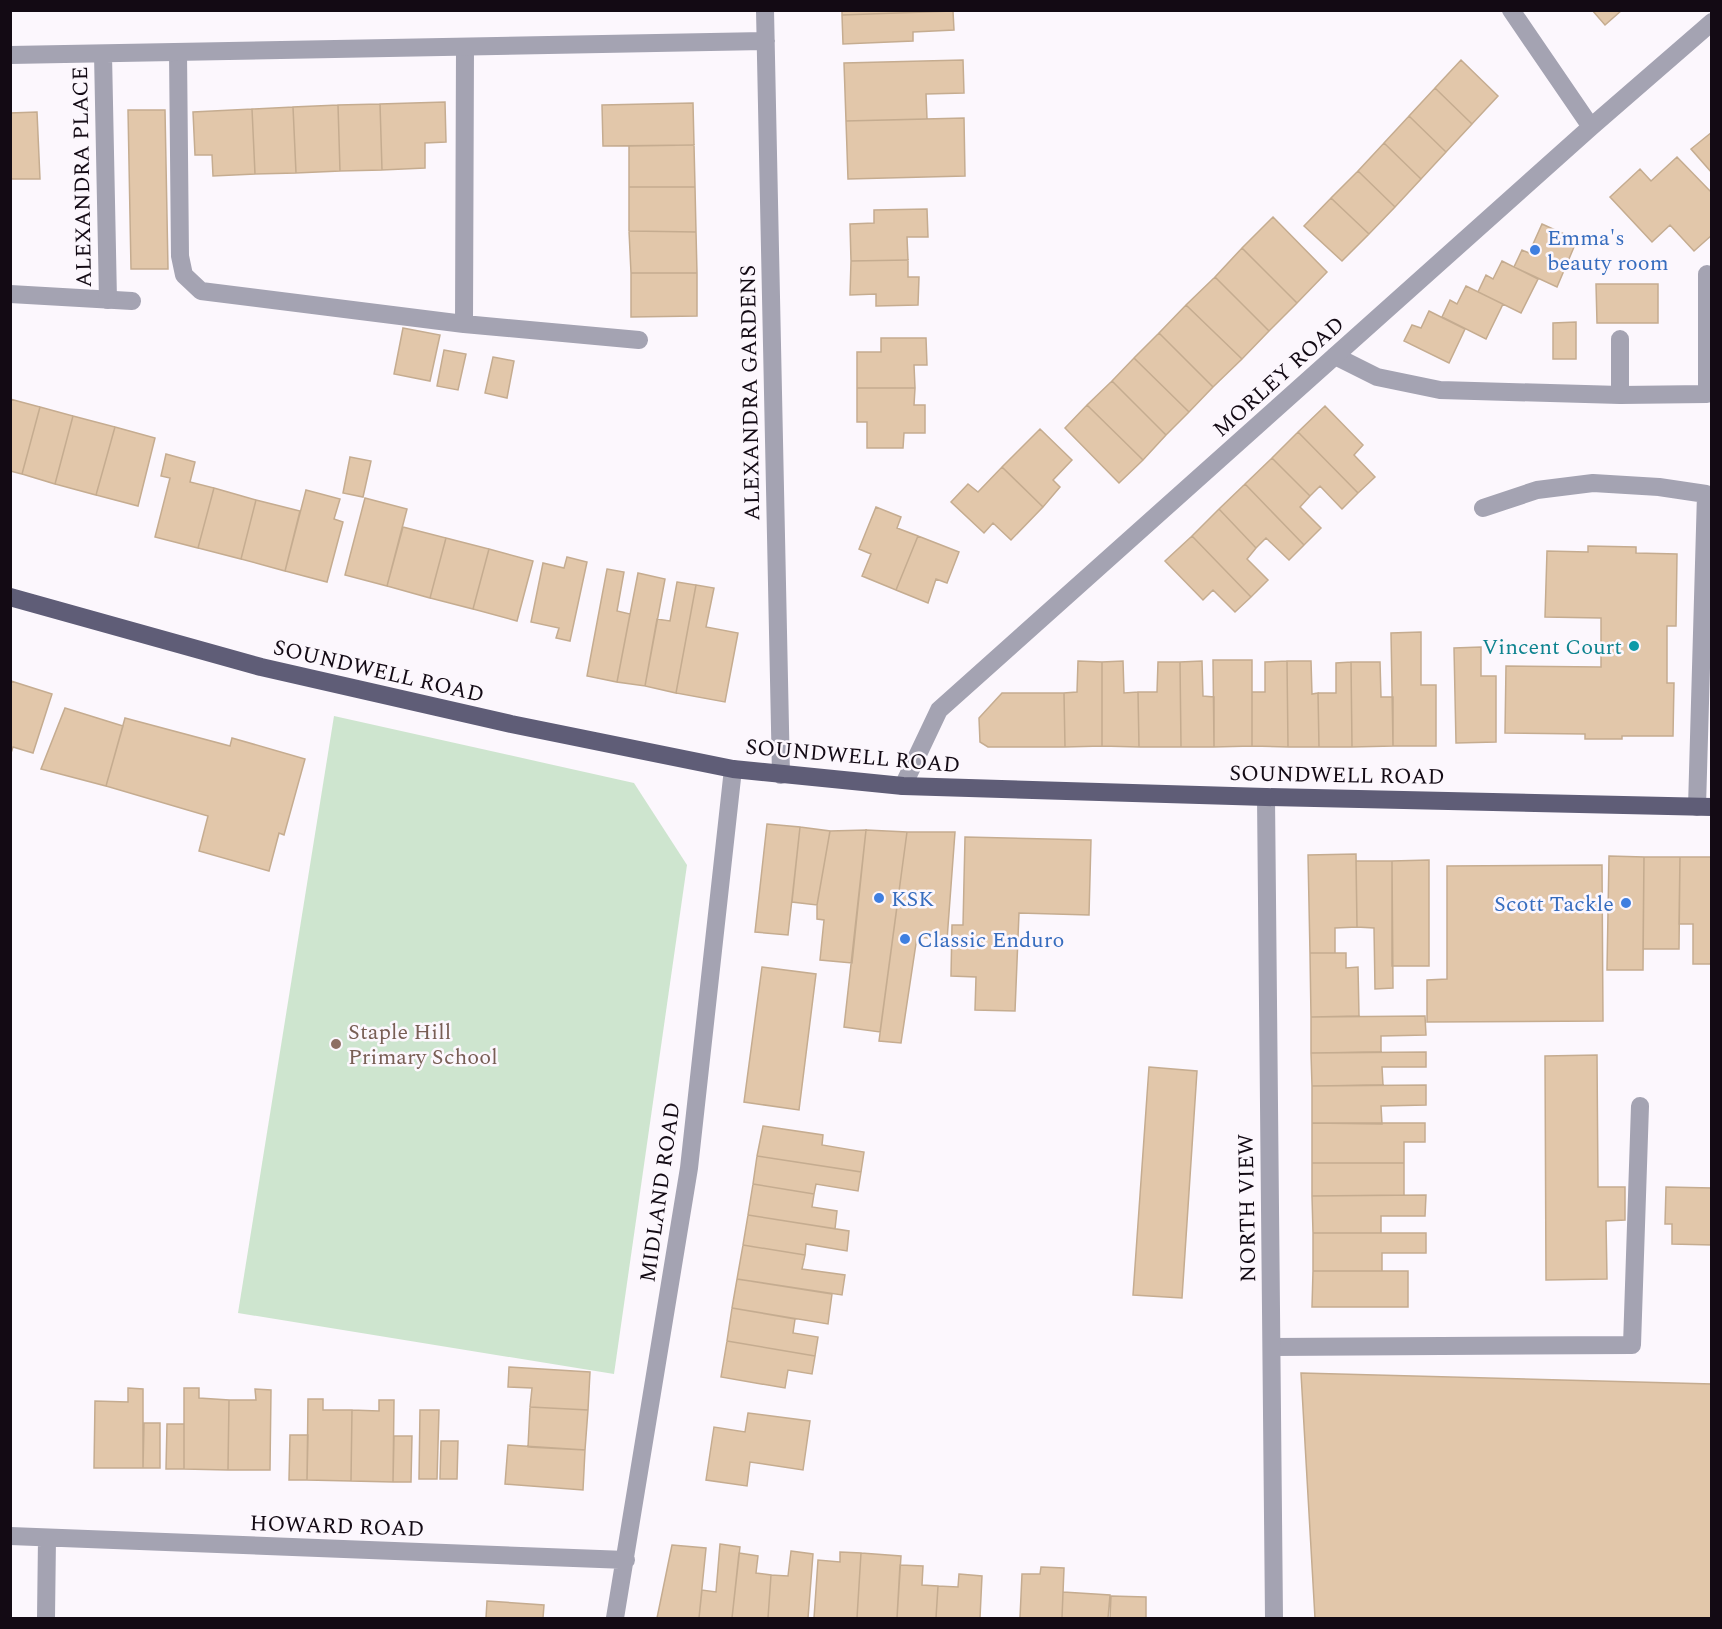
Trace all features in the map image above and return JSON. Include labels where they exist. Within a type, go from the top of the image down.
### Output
[{"type":"main road","name":"SOUNDWELL ROAD","points":[[10,597],[261,668],[511,724],[733,769],[781,775],[903,786],[1704,807]]},
{"type":"street","name":"ALEXANDRA GARDENS","points":[[765,10],[781,775]]},
{"type":"street","points":[[1511,10],[1591,127]]},
{"type":"street","name":"MORLEY ROAD","points":[[903,786],[939,710],[1591,127],[1712,22]]},
{"type":"street","name":"ALEXANDRA PLACE","points":[[10,55],[766,41]]},
{"type":"street","points":[[464,324],[465,47]]},
{"type":"street","points":[[178,52],[180,256],[184,275],[201,291],[464,324],[639,340]]},
{"type":"street","name":"ALEXANDRA PLACE","points":[[103,54],[108,300]]},
{"type":"street","points":[[1335,356],[1377,377],[1440,390],[1620,395],[1707,394],[1707,274]]},
{"type":"street","points":[[10,294],[132,301]]},
{"type":"street","points":[[1620,339],[1620,395]]},
{"type":"street","points":[[1483,508],[1537,490],[1593,483],[1659,487],[1706,494],[1704,807]]},
{"type":"street","name":"MIDLAND ROAD","points":[[615,1618],[689,1168],[733,769]]},
{"type":"street","name":"NORTH VIEW","points":[[1266,797],[1274,1618]]},
{"type":"street","points":[[1272,1347],[1632,1345],[1640,1106]]},
{"type":"street","name":"HOWARD ROAD","points":[[10,1536],[626,1560]]},
{"type":"street","points":[[46,1618],[47,1538]]},
{"type":"green space","name":"Staple Hill Primary School","points":[[334,716],[634,783],[687,865],[614,1374],[238,1313]]},
{"type":"building","points":[[842,10],[953,10],[953,11],[842,15]]},
{"type":"building","points":[[1592,10],[1622,10],[1605,25]]},
{"type":"building","points":[[953,11],[954,30],[913,32],[913,41],[843,44],[842,15]]},
{"type":"building","points":[[963,60],[964,93],[926,94],[927,119],[846,121],[844,63]]},
{"type":"building","points":[[1461,60],[1498,96],[1472,124],[1435,88]]},
{"type":"building","points":[[1435,88],[1472,124],[1446,152],[1409,116]]},
{"type":"building","points":[[445,102],[446,142],[425,143],[425,168],[382,170],[380,104]]},
{"type":"building","points":[[693,103],[694,145],[603,146],[602,105]]},
{"type":"building","points":[[380,104],[382,170],[340,171],[338,105]]},
{"type":"building","points":[[338,105],[340,171],[296,173],[293,107]]},
{"type":"building","points":[[293,107],[296,173],[255,174],[252,109]]},
{"type":"building","points":[[252,109],[255,174],[213,176],[212,155],[195,155],[193,112]]},
{"type":"building","points":[[128,110],[165,110],[168,269],[131,269]]},
{"type":"building","points":[[37,112],[40,179],[10,179],[10,113]]},
{"type":"building","points":[[1409,116],[1446,152],[1421,179],[1384,143]]},
{"type":"building","points":[[964,118],[965,176],[848,179],[846,121]]},
{"type":"building","points":[[1712,132],[1712,173],[1691,149]]},
{"type":"building","points":[[1384,143],[1421,179],[1395,207],[1358,171]]},
{"type":"building","points":[[694,145],[695,187],[629,187],[629,146]]},
{"type":"building","points":[[1677,157],[1712,193],[1712,235],[1694,251],[1670,225],[1652,242],[1610,197],[1640,169],[1651,181]]},
{"type":"building","points":[[1358,171],[1395,207],[1369,234],[1331,198]]},
{"type":"building","points":[[629,187],[695,187],[696,232],[629,231]]},
{"type":"building","points":[[1331,198],[1369,234],[1342,261],[1304,226]]},
{"type":"building","points":[[927,209],[928,237],[907,237],[908,260],[851,261],[850,224],[874,223],[874,210]]},
{"type":"building","points":[[1273,217],[1327,272],[1297,303],[1242,248]]},
{"type":"building","points":[[1542,224],[1577,240],[1557,287],[1514,267],[1522,250],[1529,253]]},
{"type":"building","points":[[629,231],[696,232],[697,273],[631,273]]},
{"type":"building","points":[[1242,248],[1297,303],[1269,331],[1215,277]]},
{"type":"building","points":[[908,260],[908,277],[919,277],[918,305],[876,306],[876,294],[850,295],[851,261]]},
{"type":"building","points":[[1502,261],[1538,279],[1521,313],[1478,292],[1486,275],[1493,279]]},
{"type":"building","points":[[631,273],[697,273],[697,316],[631,317]]},
{"type":"building","points":[[1215,277],[1269,331],[1242,359],[1186,305]]},
{"type":"building","points":[[1596,284],[1658,284],[1658,323],[1597,323]]},
{"type":"building","points":[[1466,286],[1503,304],[1486,339],[1442,317],[1450,300],[1457,304]]},
{"type":"building","points":[[1186,305],[1242,359],[1213,387],[1159,333]]},
{"type":"building","points":[[1429,311],[1465,329],[1449,363],[1404,341],[1412,325],[1421,328]]},
{"type":"building","points":[[1576,322],[1576,359],[1553,359],[1553,323]]},
{"type":"building","points":[[403,328],[440,335],[430,381],[394,374]]},
{"type":"building","points":[[1159,333],[1213,387],[1189,412],[1134,358]]},
{"type":"building","points":[[881,338],[926,338],[927,365],[914,365],[915,388],[857,388],[857,352],[881,352]]},
{"type":"building","points":[[444,350],[466,354],[458,390],[437,386]]},
{"type":"building","points":[[493,357],[514,361],[507,398],[485,393]]},
{"type":"building","points":[[1134,358],[1189,412],[1166,435],[1112,381]]},
{"type":"building","points":[[1112,381],[1166,435],[1143,460],[1087,405]]},
{"type":"building","points":[[857,388],[915,388],[914,405],[925,405],[925,433],[904,433],[903,448],[867,448],[867,422],[857,422]]},
{"type":"building","points":[[10,399],[40,407],[22,474],[10,471]]},
{"type":"building","points":[[1087,405],[1143,460],[1119,483],[1065,428]]},
{"type":"building","points":[[1325,406],[1363,445],[1354,455],[1375,477],[1358,493],[1298,432]]},
{"type":"building","points":[[40,407],[73,416],[55,484],[22,474]]},
{"type":"building","points":[[73,416],[115,427],[96,495],[55,484]]},
{"type":"building","points":[[115,427],[155,438],[138,506],[96,495]]},
{"type":"building","points":[[1040,429],[1072,460],[1053,480],[1060,487],[1043,507],[1002,467]]},
{"type":"building","points":[[1298,432],[1358,493],[1342,509],[1320,486],[1310,496],[1272,458]]},
{"type":"building","points":[[166,454],[195,462],[190,482],[214,488],[198,548],[155,537],[170,478],[161,476]]},
{"type":"building","points":[[350,457],[371,461],[363,497],[343,493]]},
{"type":"building","points":[[1272,458],[1310,496],[1300,507],[1321,528],[1304,545],[1245,484]]},
{"type":"building","points":[[1002,467],[1043,507],[1011,540],[993,523],[984,533],[951,502],[968,484],[978,492]]},
{"type":"building","points":[[1245,484],[1304,545],[1289,560],[1266,538],[1256,548],[1219,509]]},
{"type":"building","points":[[214,488],[256,500],[241,559],[198,548]]},
{"type":"building","points":[[306,490],[340,499],[334,519],[343,522],[327,582],[285,571]]},
{"type":"building","points":[[365,498],[407,509],[387,586],[345,575]]},
{"type":"building","points":[[256,500],[300,511],[285,571],[241,559]]},
{"type":"building","points":[[876,507],[901,517],[897,528],[918,536],[896,590],[862,576],[871,554],[859,549]]},
{"type":"building","points":[[1219,509],[1256,548],[1247,559],[1268,580],[1251,597],[1192,536]]},
{"type":"building","points":[[403,527],[446,538],[430,598],[387,586]]},
{"type":"building","points":[[918,536],[959,552],[947,583],[936,579],[928,603],[896,590]]},
{"type":"building","points":[[1192,536],[1251,597],[1235,612],[1213,590],[1203,600],[1165,561]]},
{"type":"building","points":[[446,538],[489,549],[473,609],[430,598]]},
{"type":"building","name":"Vincent Court","points":[[1588,546],[1636,547],[1636,553],[1677,554],[1676,626],[1667,626],[1667,683],[1674,683],[1673,736],[1585,739],[1585,734],[1505,733],[1506,666],[1601,667],[1601,618],[1545,617],[1547,551],[1588,552]]},
{"type":"building","points":[[489,549],[533,561],[517,621],[473,609]]},
{"type":"building","points":[[567,557],[587,562],[570,641],[556,638],[559,628],[531,622],[543,563],[564,568]]},
{"type":"building","points":[[607,569],[624,572],[617,611],[630,614],[617,682],[587,676]]},
{"type":"building","points":[[638,573],[665,579],[645,686],[617,682]]},
{"type":"building","points":[[677,582],[696,585],[676,693],[645,686],[657,619],[670,621]]},
{"type":"building","points":[[696,585],[714,588],[706,627],[738,633],[725,702],[676,693]]},
{"type":"building","points":[[1421,632],[1421,685],[1436,685],[1436,746],[1393,746],[1391,633]]},
{"type":"building","points":[[1481,647],[1481,676],[1496,676],[1496,742],[1456,743],[1454,648]]},
{"type":"building","points":[[1213,660],[1252,660],[1252,746],[1214,747]]},
{"type":"building","points":[[1078,661],[1102,662],[1102,746],[1065,747],[1064,693],[1077,692]]},
{"type":"building","points":[[1123,661],[1124,693],[1138,692],[1139,747],[1102,746],[1102,662]]},
{"type":"building","points":[[1202,661],[1203,696],[1214,697],[1214,747],[1181,747],[1180,662]]},
{"type":"building","points":[[1287,661],[1288,747],[1252,746],[1252,692],[1265,692],[1265,662]]},
{"type":"building","points":[[1287,661],[1311,661],[1312,694],[1318,693],[1319,747],[1288,747]]},
{"type":"building","points":[[1158,662],[1180,662],[1181,747],[1139,747],[1138,692],[1157,692]]},
{"type":"building","points":[[1351,662],[1380,662],[1381,697],[1393,697],[1393,746],[1352,747]]},
{"type":"building","points":[[1351,662],[1352,747],[1319,747],[1318,693],[1336,693],[1336,663]]},
{"type":"building","points":[[11,681],[52,694],[33,753],[13,747],[10,756]]},
{"type":"building","points":[[1002,693],[1064,693],[1065,747],[988,747],[980,742],[979,718]]},
{"type":"building","points":[[65,708],[123,726],[106,786],[41,769]]},
{"type":"building","points":[[125,718],[230,746],[232,738],[305,759],[284,835],[279,833],[269,871],[199,851],[208,816],[106,786]]},
{"type":"building","points":[[767,824],[800,827],[788,935],[755,932]]},
{"type":"building","points":[[800,827],[830,831],[817,905],[792,902]]},
{"type":"building","points":[[866,830],[852,963],[820,960],[824,920],[817,919],[817,905],[830,831]]},
{"type":"building","name":"KSK","points":[[866,830],[907,832],[880,1032],[844,1027]]},
{"type":"building","name":"Classic Enduro","points":[[907,832],[955,832],[947,940],[917,937],[901,1043],[879,1041]]},
{"type":"building","points":[[965,837],[1091,840],[1089,915],[1019,913],[1015,1011],[975,1010],[976,977],[951,976],[952,925],[963,925]]},
{"type":"building","points":[[1356,854],[1357,927],[1335,928],[1335,953],[1310,953],[1308,855]]},
{"type":"building","name":"Scott Tackle","points":[[1609,856],[1644,857],[1643,970],[1607,970]]},
{"type":"building","points":[[1644,857],[1680,857],[1679,949],[1643,949]]},
{"type":"building","points":[[1680,857],[1712,857],[1712,964],[1693,964],[1693,924],[1679,924]]},
{"type":"building","points":[[1429,860],[1429,966],[1392,966],[1392,861]]},
{"type":"building","points":[[1356,861],[1392,861],[1393,988],[1375,989],[1374,928],[1357,927]]},
{"type":"building","points":[[1602,865],[1603,1021],[1427,1022],[1427,980],[1447,979],[1447,866]]},
{"type":"building","points":[[1310,953],[1346,953],[1346,968],[1358,967],[1359,1016],[1311,1017]]},
{"type":"building","points":[[762,967],[816,974],[799,1110],[744,1102]]},
{"type":"building","points":[[1425,1016],[1426,1035],[1381,1036],[1381,1052],[1311,1053],[1311,1017]]},
{"type":"building","points":[[1426,1052],[1426,1067],[1382,1067],[1383,1085],[1312,1086],[1311,1053]]},
{"type":"building","points":[[1597,1055],[1598,1187],[1625,1187],[1625,1220],[1606,1221],[1607,1279],[1546,1280],[1545,1056]]},
{"type":"building","points":[[1149,1067],[1197,1071],[1182,1298],[1133,1295]]},
{"type":"building","points":[[1426,1085],[1426,1105],[1381,1106],[1382,1124],[1312,1123],[1312,1086]]},
{"type":"building","points":[[1312,1123],[1425,1123],[1425,1142],[1404,1142],[1404,1163],[1312,1163]]},
{"type":"building","points":[[763,1126],[823,1135],[822,1145],[864,1152],[861,1172],[757,1156]]},
{"type":"building","points":[[757,1156],[861,1172],[858,1191],[816,1184],[814,1194],[753,1184]]},
{"type":"building","points":[[1312,1163],[1404,1163],[1404,1195],[1312,1196]]},
{"type":"building","points":[[753,1184],[814,1194],[812,1207],[837,1211],[835,1229],[748,1215]]},
{"type":"building","points":[[1666,1187],[1712,1188],[1712,1245],[1672,1244],[1672,1224],[1665,1224]]},
{"type":"building","points":[[1426,1195],[1425,1216],[1381,1216],[1381,1233],[1313,1233],[1312,1196]]},
{"type":"building","points":[[748,1215],[849,1231],[847,1251],[806,1244],[805,1255],[743,1245]]},
{"type":"building","points":[[1313,1233],[1426,1233],[1426,1253],[1382,1253],[1382,1271],[1313,1271]]},
{"type":"building","points":[[743,1245],[805,1255],[802,1269],[845,1275],[842,1295],[737,1279]]},
{"type":"building","points":[[1313,1271],[1408,1271],[1408,1307],[1312,1307]]},
{"type":"building","points":[[737,1279],[832,1294],[828,1324],[732,1308]]},
{"type":"building","points":[[732,1308],[795,1319],[793,1333],[818,1337],[815,1356],[727,1341]]},
{"type":"building","points":[[727,1341],[815,1356],[812,1374],[788,1370],[785,1388],[721,1377]]},
{"type":"building","points":[[509,1367],[590,1372],[588,1410],[530,1407],[532,1388],[508,1387]]},
{"type":"building","points":[[1301,1373],[1712,1384],[1712,1618],[1315,1618]]},
{"type":"building","points":[[128,1388],[143,1389],[143,1468],[94,1468],[95,1401],[128,1402]]},
{"type":"building","points":[[184,1388],[199,1388],[199,1398],[229,1400],[228,1470],[184,1469]]},
{"type":"building","points":[[255,1389],[271,1390],[270,1470],[228,1470],[229,1400],[256,1400]]},
{"type":"building","points":[[308,1399],[323,1399],[323,1410],[352,1410],[351,1481],[307,1480]]},
{"type":"building","points":[[379,1400],[394,1400],[393,1482],[351,1481],[352,1410],[379,1411]]},
{"type":"building","points":[[530,1407],[588,1410],[585,1450],[528,1447]]},
{"type":"building","points":[[420,1410],[439,1410],[437,1479],[419,1479]]},
{"type":"building","points":[[748,1413],[810,1421],[803,1470],[750,1462],[747,1486],[706,1480],[714,1427],[745,1432]]},
{"type":"building","points":[[144,1423],[160,1423],[160,1468],[143,1468]]},
{"type":"building","points":[[167,1424],[184,1424],[184,1469],[166,1469]]},
{"type":"building","points":[[290,1435],[308,1435],[307,1480],[289,1480]]},
{"type":"building","points":[[394,1436],[412,1436],[411,1482],[393,1482]]},
{"type":"building","points":[[441,1441],[458,1441],[457,1479],[440,1479]]},
{"type":"building","points":[[508,1445],[585,1450],[583,1490],[505,1484]]},
{"type":"building","points":[[720,1544],[740,1547],[732,1618],[699,1618],[702,1590],[716,1592]]},
{"type":"building","points":[[672,1545],[706,1548],[699,1618],[657,1618]]},
{"type":"building","points":[[791,1551],[813,1554],[808,1618],[768,1618],[771,1575],[788,1576]]},
{"type":"building","points":[[840,1552],[861,1553],[857,1618],[814,1618],[818,1560],[840,1562]]},
{"type":"building","points":[[739,1553],[758,1556],[756,1573],[771,1575],[768,1618],[732,1618]]},
{"type":"building","points":[[861,1553],[901,1556],[897,1618],[857,1618]]},
{"type":"building","points":[[900,1565],[923,1566],[922,1585],[938,1586],[936,1618],[897,1618]]},
{"type":"building","points":[[1041,1567],[1064,1568],[1062,1618],[1020,1618],[1022,1574],[1040,1574]]},
{"type":"building","points":[[959,1574],[982,1576],[980,1618],[936,1618],[938,1586],[958,1587]]},
{"type":"building","points":[[1063,1592],[1110,1595],[1108,1618],[1062,1618]]},
{"type":"building","points":[[1111,1596],[1146,1597],[1146,1618],[1110,1618]]},
{"type":"building","points":[[487,1601],[544,1605],[543,1618],[486,1618]]},
{"type":"place","name":"Emma's beauty room","points":[[1535,250]]},
{"type":"place","name":"Vincent Court","points":[[1634,646]]},
{"type":"place","name":"KSK","points":[[879,898]]},
{"type":"place","name":"Scott Tackle","points":[[1626,903]]},
{"type":"place","name":"Classic Enduro","points":[[905,939]]},
{"type":"place","name":"Staple Hill Primary School","points":[[336,1044]]}]
